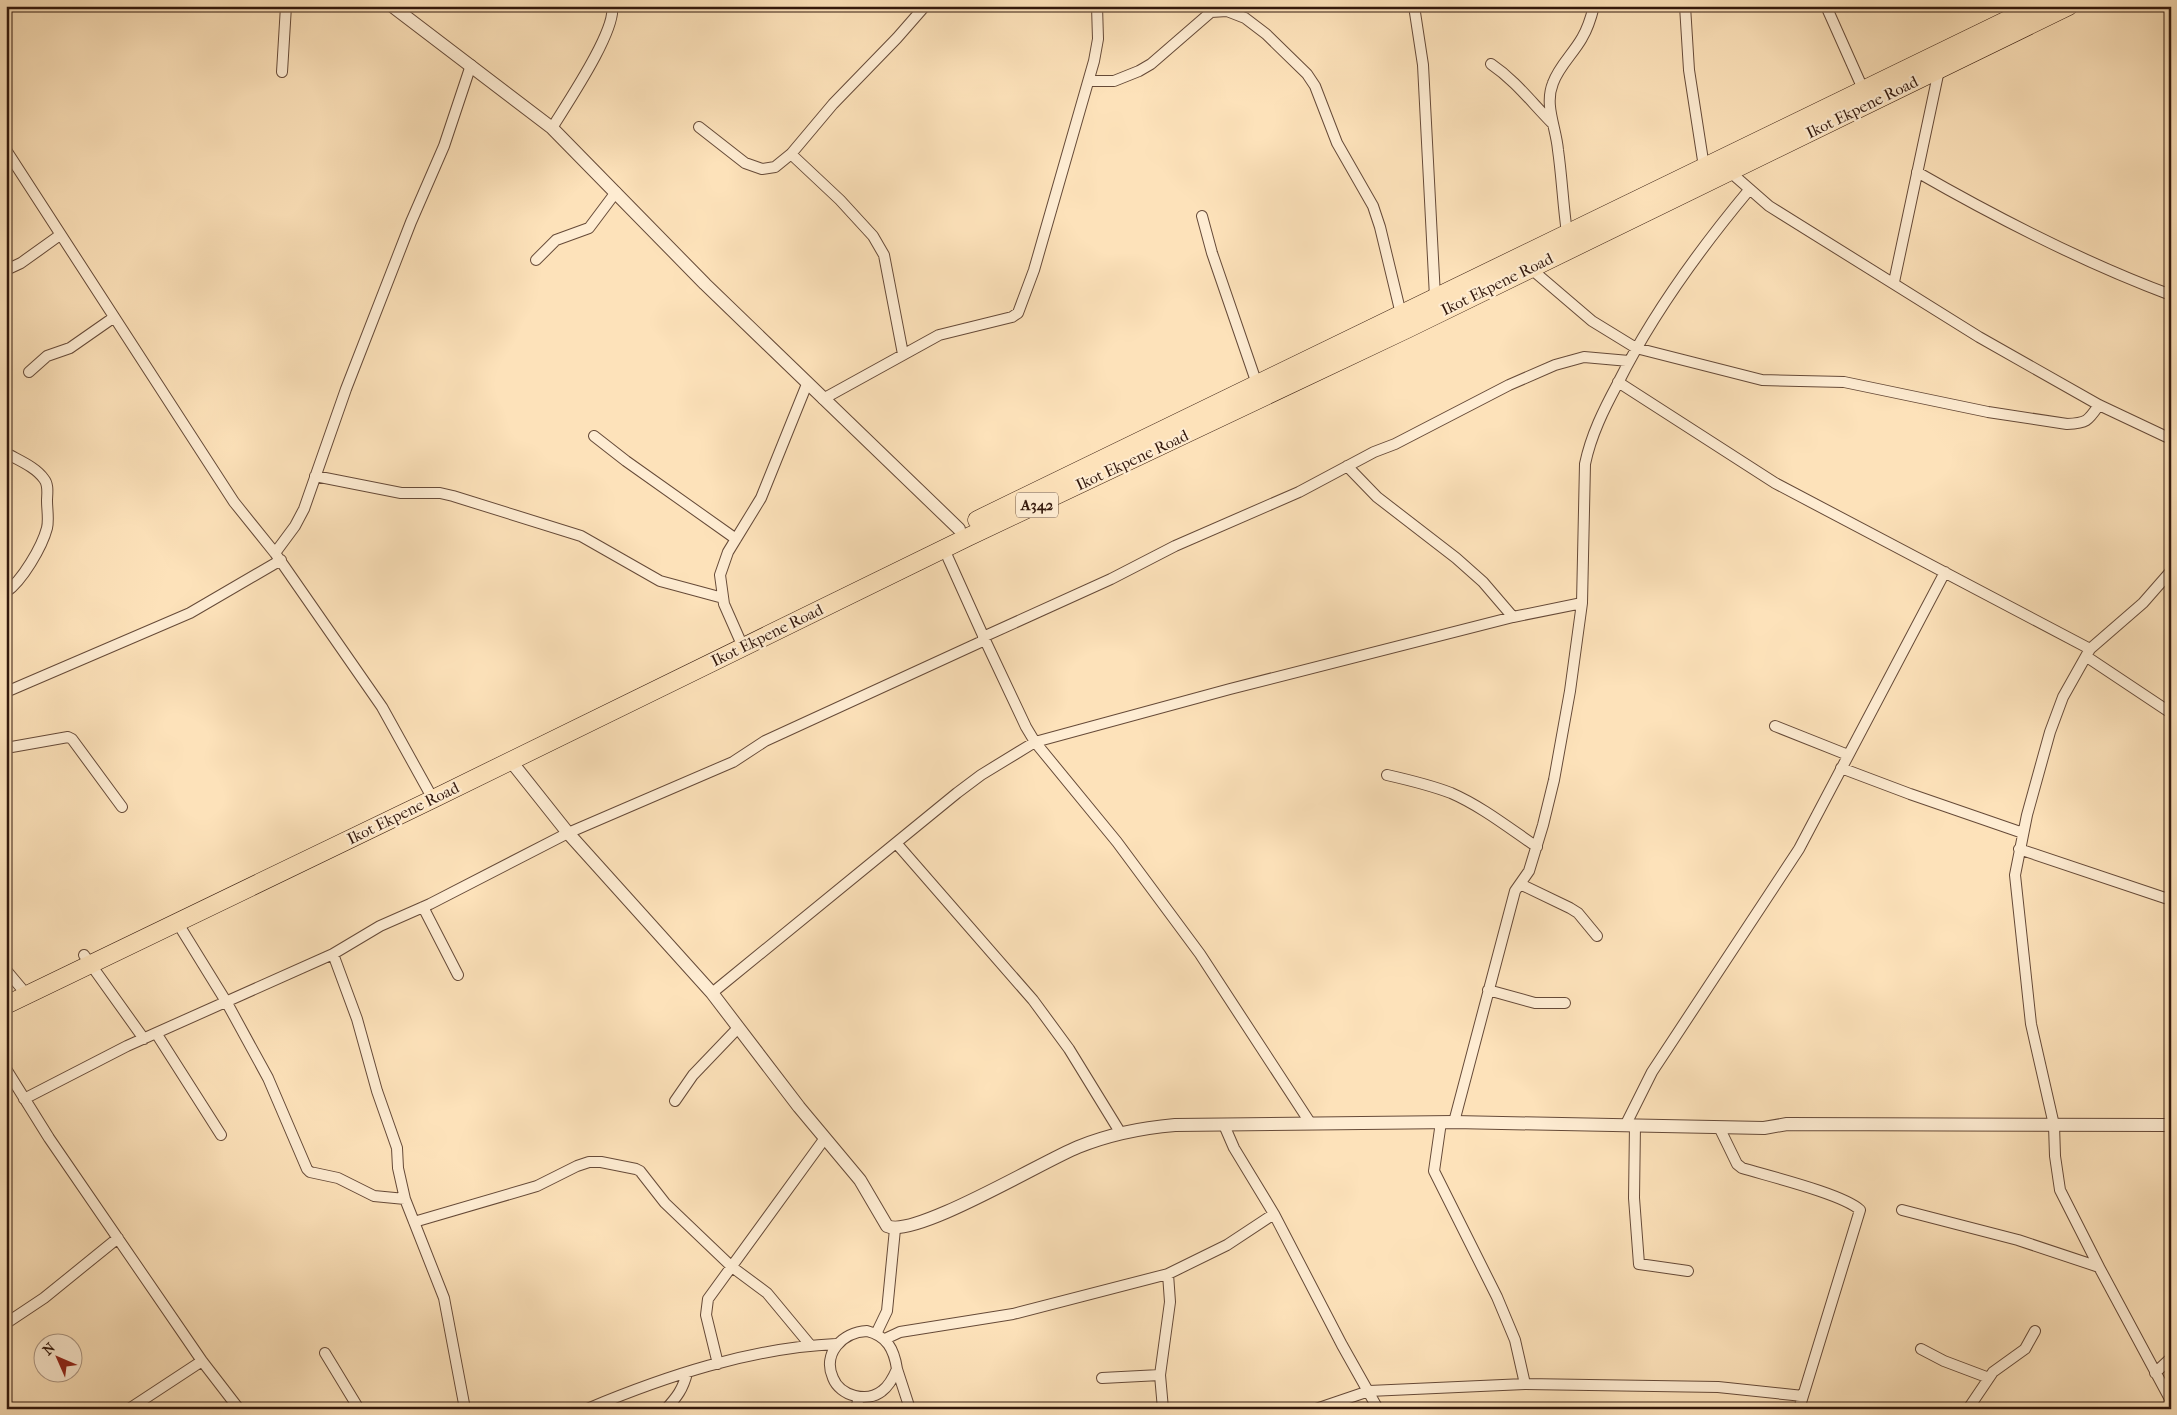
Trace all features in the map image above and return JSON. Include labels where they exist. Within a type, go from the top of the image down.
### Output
[{"type":"highway","name":"Ikot Ekpene Road","points":[[87,960],[178,922],[430,794],[510,760],[959,529],[2036,6]]},
{"type":"highway","name":"Ikot Ekpene Road","points":[[6,1005],[18,992],[741,642],[944,549],[1372,346],[2069,6]]},
{"type":"street","points":[[282,72],[286,6]]},
{"type":"street","points":[[392,6],[552,128],[705,284],[959,529]]},
{"type":"street","points":[[552,128],[611,24],[612,6]]},
{"type":"street","points":[[698,127],[751,166],[762,168],[775,167],[791,154],[833,104],[925,6]]},
{"type":"street","points":[[823,399],[938,335],[1012,317],[1018,313],[1034,270],[1089,81],[1098,38],[1097,6]]},
{"type":"street","points":[[1414,6],[1423,65],[1435,297]]},
{"type":"street","points":[[1567,233],[1562,201],[1558,149],[1549,95],[1553,82],[1566,59],[1581,40],[1589,24],[1594,6]]},
{"type":"street","points":[[1685,6],[1689,70],[1704,167]]},
{"type":"street","points":[[1826,6],[1863,89]]},
{"type":"street","points":[[1089,81],[1114,81],[1139,71],[1151,64],[1211,12],[1228,11],[1245,18],[1266,34],[1307,74],[1315,86],[1337,143],[1373,206],[1380,227],[1401,314]]},
{"type":"street","points":[[1491,64],[1507,75],[1527,94],[1553,125]]},
{"type":"street","points":[[6,692],[190,613],[278,556],[295,526],[346,389],[444,146],[471,65]]},
{"type":"street","points":[[1894,282],[1939,70]]},
{"type":"street","points":[[6,150],[113,318],[234,502],[278,556],[382,707],[430,794]]},
{"type":"street","points":[[791,154],[840,200],[876,242],[884,255],[903,354]]},
{"type":"street","points":[[1730,171],[1769,206],[1894,282],[1979,337],[2099,405],[2171,440]]},
{"type":"street","points":[[1917,172],[1998,218],[2042,240],[2171,295]]},
{"type":"street","points":[[1525,1384],[1515,1340],[1497,1297],[1434,1171],[1488,990],[1515,891],[1530,872],[1554,780],[1564,729],[1582,603],[1585,464],[1597,423],[1636,348],[1698,254],[1749,190]]},
{"type":"street","points":[[536,260],[556,240],[589,228],[616,192]]},
{"type":"street","points":[[1202,216],[1212,253],[1256,384]]},
{"type":"street","points":[[6,270],[22,263],[60,235]]},
{"type":"street","points":[[1530,268],[1592,321],[1636,348],[1762,380],[1844,382],[1988,412],[2067,424],[2088,420],[2099,405]]},
{"type":"street","points":[[29,372],[47,356],[70,348],[113,318]]},
{"type":"street","points":[[24,1099],[156,1033],[227,1003],[333,954],[380,926],[423,907],[568,833],[733,762],[764,741],[1111,579],[1176,546],[1299,492],[1510,385],[1555,365],[1584,357],[1629,361]]},
{"type":"street","points":[[1618,382],[1775,482],[1945,572],[2088,653],[2171,713]]},
{"type":"street","points":[[741,642],[723,598],[720,576],[728,552],[761,498],[808,384]]},
{"type":"street","points":[[594,436],[736,539]]},
{"type":"street","points":[[6,453],[36,470],[44,479],[47,486],[47,527],[25,573],[6,592]]},
{"type":"street","points":[[1347,466],[1377,497],[1456,558],[1483,582],[1514,618]]},
{"type":"street","points":[[314,476],[401,493],[440,493],[453,496],[581,536],[660,581],[723,598]]},
{"type":"street","points":[[944,549],[984,638],[1035,742],[1117,842],[1200,954],[1311,1124]]},
{"type":"street","points":[[2171,571],[2143,602],[2088,653],[2058,708],[2023,833],[2014,874],[2032,1024],[2054,1126],[2060,1190],[2171,1402]]},
{"type":"street","points":[[1688,1272],[1640,1264],[1634,1198],[1631,1125],[1652,1072],[1799,849],[1945,572]]},
{"type":"street","points":[[712,993],[897,844],[963,788],[1035,742],[1230,689],[1514,618],[1582,603]]},
{"type":"street","points":[[1775,726],[1848,755]]},
{"type":"street","points":[[6,748],[68,737],[72,739],[122,807]]},
{"type":"street","points":[[510,760],[568,833],[712,993],[860,1180],[887,1226],[896,1229],[925,1221],[954,1209],[1077,1147],[1120,1132],[1174,1125],[1448,1122],[1764,1128],[1787,1124],[2171,1125]]},
{"type":"street","points":[[1842,768],[2023,833]]},
{"type":"street","points":[[1387,775],[1428,785],[1470,802],[1537,847]]},
{"type":"street","points":[[897,844],[1033,1000],[1069,1049],[1120,1132]]},
{"type":"street","points":[[2019,849],[2171,900]]},
{"type":"street","points":[[1520,884],[1578,913],[1597,936]]},
{"type":"street","points":[[423,907],[458,975]]},
{"type":"street","points":[[178,922],[227,1003],[268,1078],[310,1172],[338,1178],[374,1196],[405,1199]]},
{"type":"street","points":[[333,954],[397,1148],[398,1168],[405,1199],[444,1298],[465,1409]]},
{"type":"street","points":[[87,960],[144,1039]]},
{"type":"street","points":[[6,970],[18,992]]},
{"type":"street","points":[[1488,990],[1535,1003],[1565,1002]]},
{"type":"street","points":[[675,1101],[693,1075],[738,1028]]},
{"type":"street","points":[[156,1033],[221,1135]]},
{"type":"street","points":[[6,1069],[49,1138],[202,1361],[239,1409]]},
{"type":"street","points":[[1224,1125],[1234,1148],[1274,1214],[1342,1345],[1378,1409]]},
{"type":"street","points":[[1719,1127],[1737,1164],[1742,1168],[1835,1197],[1860,1210],[1799,1409]]},
{"type":"street","points":[[718,1364],[707,1323],[706,1306],[708,1299],[825,1138]]},
{"type":"street","points":[[414,1222],[537,1186],[588,1162],[601,1162],[636,1169],[665,1203],[732,1267],[767,1293],[810,1346]]},
{"type":"street","points":[[1902,1210],[2018,1240],[2099,1267]]},
{"type":"street","points":[[881,1336],[1013,1314],[1168,1274],[1227,1245],[1274,1214]]},
{"type":"street","points":[[881,1336],[887,1311],[896,1229]]},
{"type":"street","points":[[8,1322],[44,1298],[118,1238]]},
{"type":"street","points":[[1163,1409],[1160,1375],[1170,1302],[1168,1274]]},
{"type":"street","points":[[587,1409],[687,1373],[737,1358],[810,1346],[836,1344],[851,1334],[866,1331],[881,1336],[890,1344],[910,1409]]},
{"type":"street","points":[[1968,1409],[1989,1378],[2002,1364],[2025,1348],[2035,1331]]},
{"type":"street","points":[[836,1344],[830,1359],[832,1377],[842,1390],[859,1397],[875,1395],[883,1390],[897,1369]]},
{"type":"street","points":[[1921,1349],[1944,1361],[1989,1378]]},
{"type":"street","points":[[325,1353],[359,1409]]},
{"type":"street","points":[[2155,1373],[2171,1358]]},
{"type":"street","points":[[130,1409],[202,1361]]},
{"type":"street","points":[[666,1409],[679,1395],[684,1386],[687,1373]]},
{"type":"street","points":[[1102,1378],[1160,1375]]},
{"type":"street","points":[[1316,1409],[1369,1391],[1525,1384],[1718,1387],[1803,1396]]},
{"type":"street","points":[[856,1409],[859,1397]]}]
